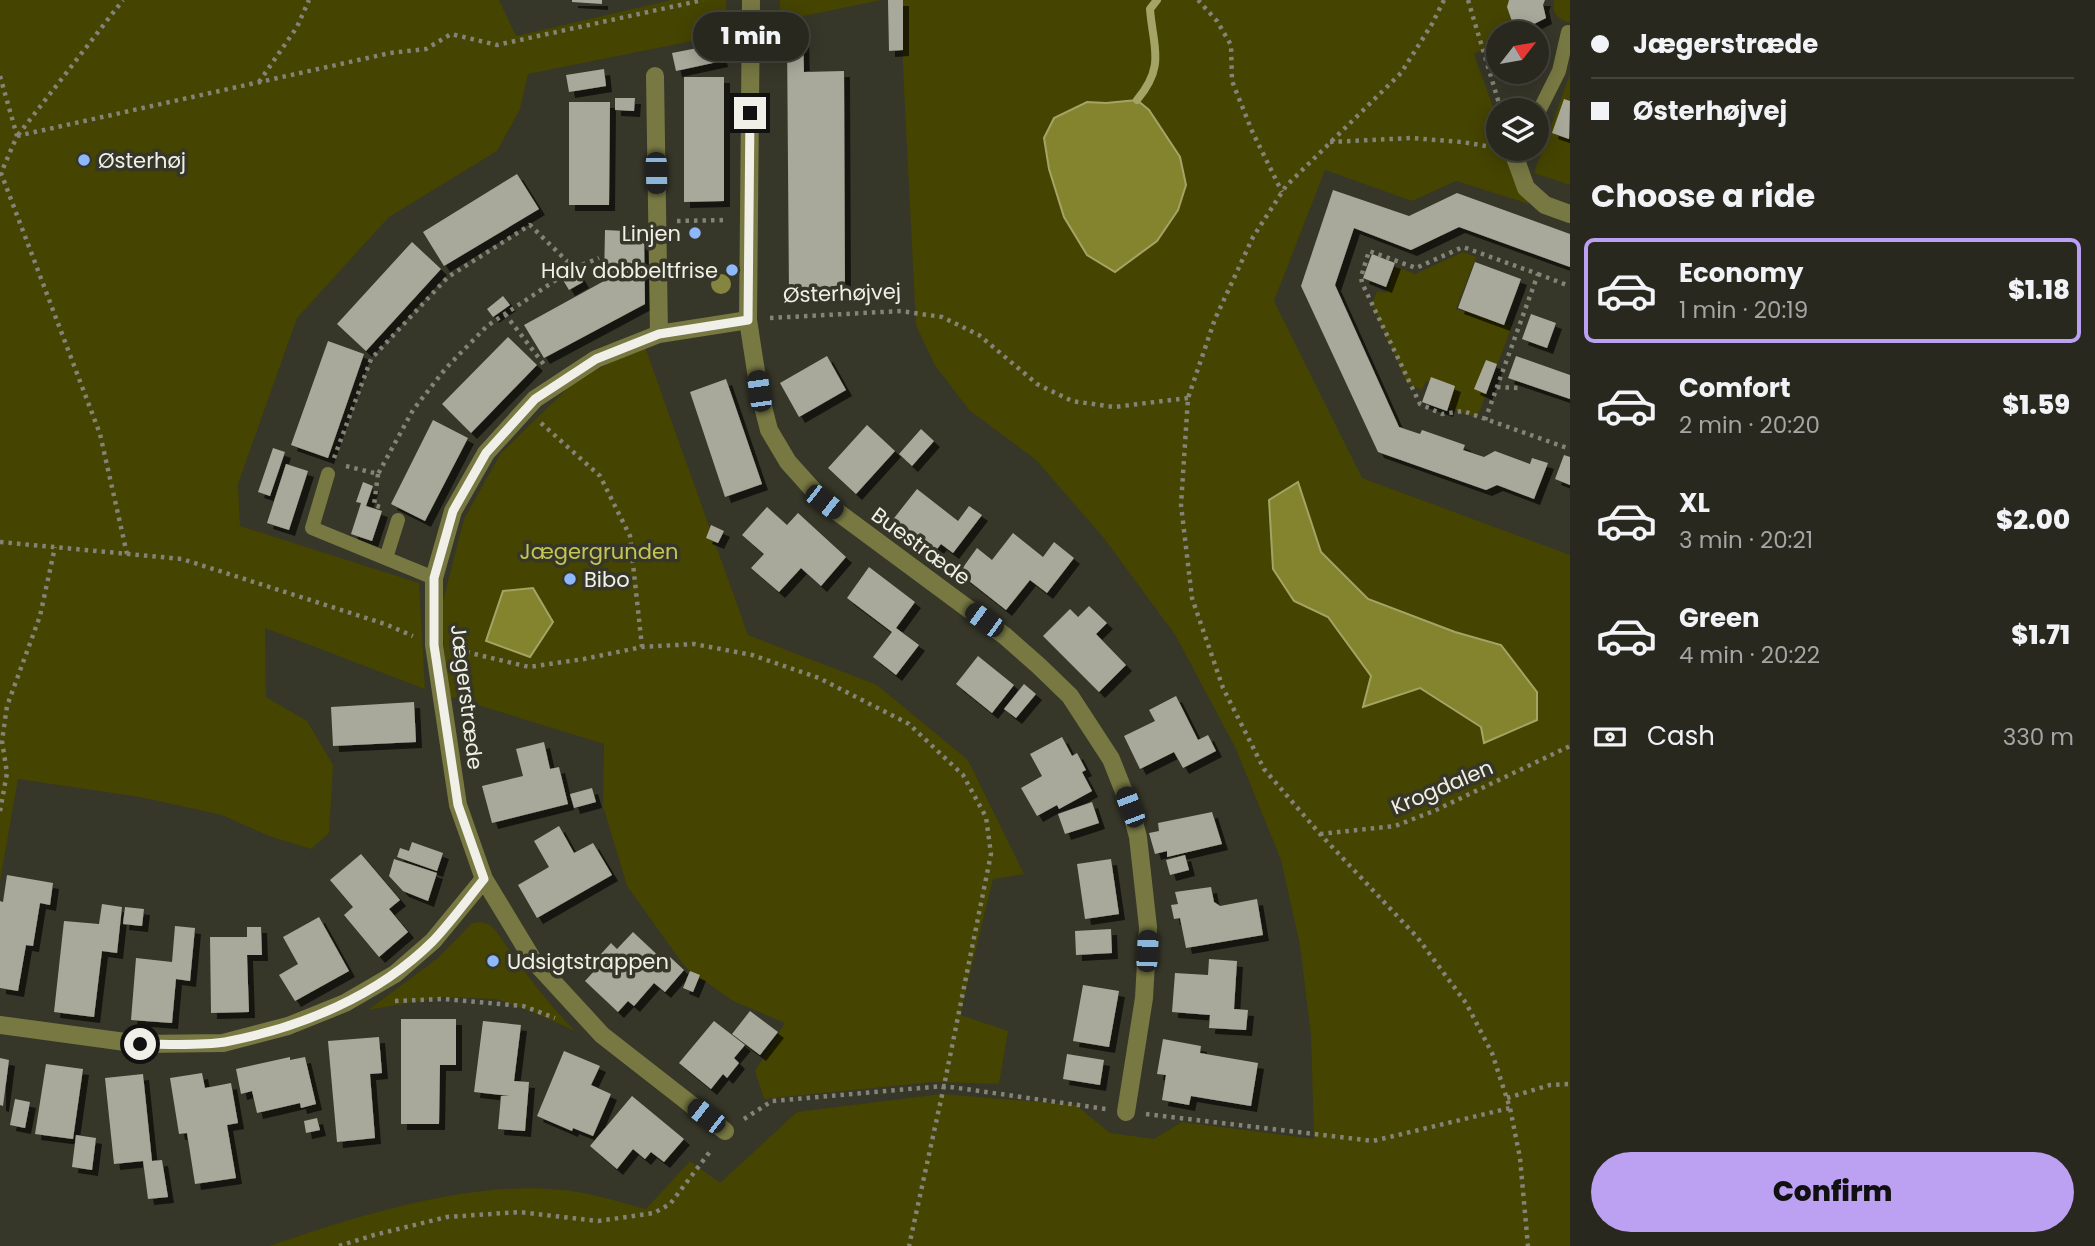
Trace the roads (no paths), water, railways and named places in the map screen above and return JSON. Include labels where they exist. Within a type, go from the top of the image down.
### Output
[{"type":"street","points":[[748,320],[751,0]]},
{"type":"street","points":[[654,76],[659,334]]},
{"type":"street","points":[[1516,161],[1525,187],[1545,205],[1570,214]]},
{"type":"street","name":"Jægerstræde","points":[[726,1131],[602,1035],[533,960],[484,879],[458,805],[434,645],[434,578],[453,511],[486,453],[535,399],[596,359],[659,334],[748,320]]},
{"type":"street","name":"Buestræde","points":[[748,320],[759,391],[769,430],[788,462],[824,502],[1005,636],[1039,666],[1070,696],[1111,759],[1130,807],[1138,837],[1148,927],[1144,998],[1126,1112]]},
{"type":"street","points":[[0,1025],[140,1044],[223,1042],[288,1026],[345,1003],[395,974],[433,940],[484,879]]},
{"type":"lane","points":[[1546,98],[1559,71],[1567,32]]},
{"type":"lane","points":[[330,468],[312,528],[434,578]]},
{"type":"lane","points":[[386,558],[398,520]]},
{"type":"waterway","points":[[1137,100],[1146,88],[1155,66],[1150,9],[1157,0]]},
{"type":"place","name":"Østerhøj","points":[[84,160]]},
{"type":"place","name":"Linjen","points":[[695,233]]},
{"type":"place","name":"Halv dobbeltfrise","points":[[732,270]]},
{"type":"place","name":"Bibo","points":[[570,579]]},
{"type":"place","name":"Udsigtstrappen","points":[[493,961]]},
{"type":"park label","name":"Jægergrunden","points":[[599,551]]}]
